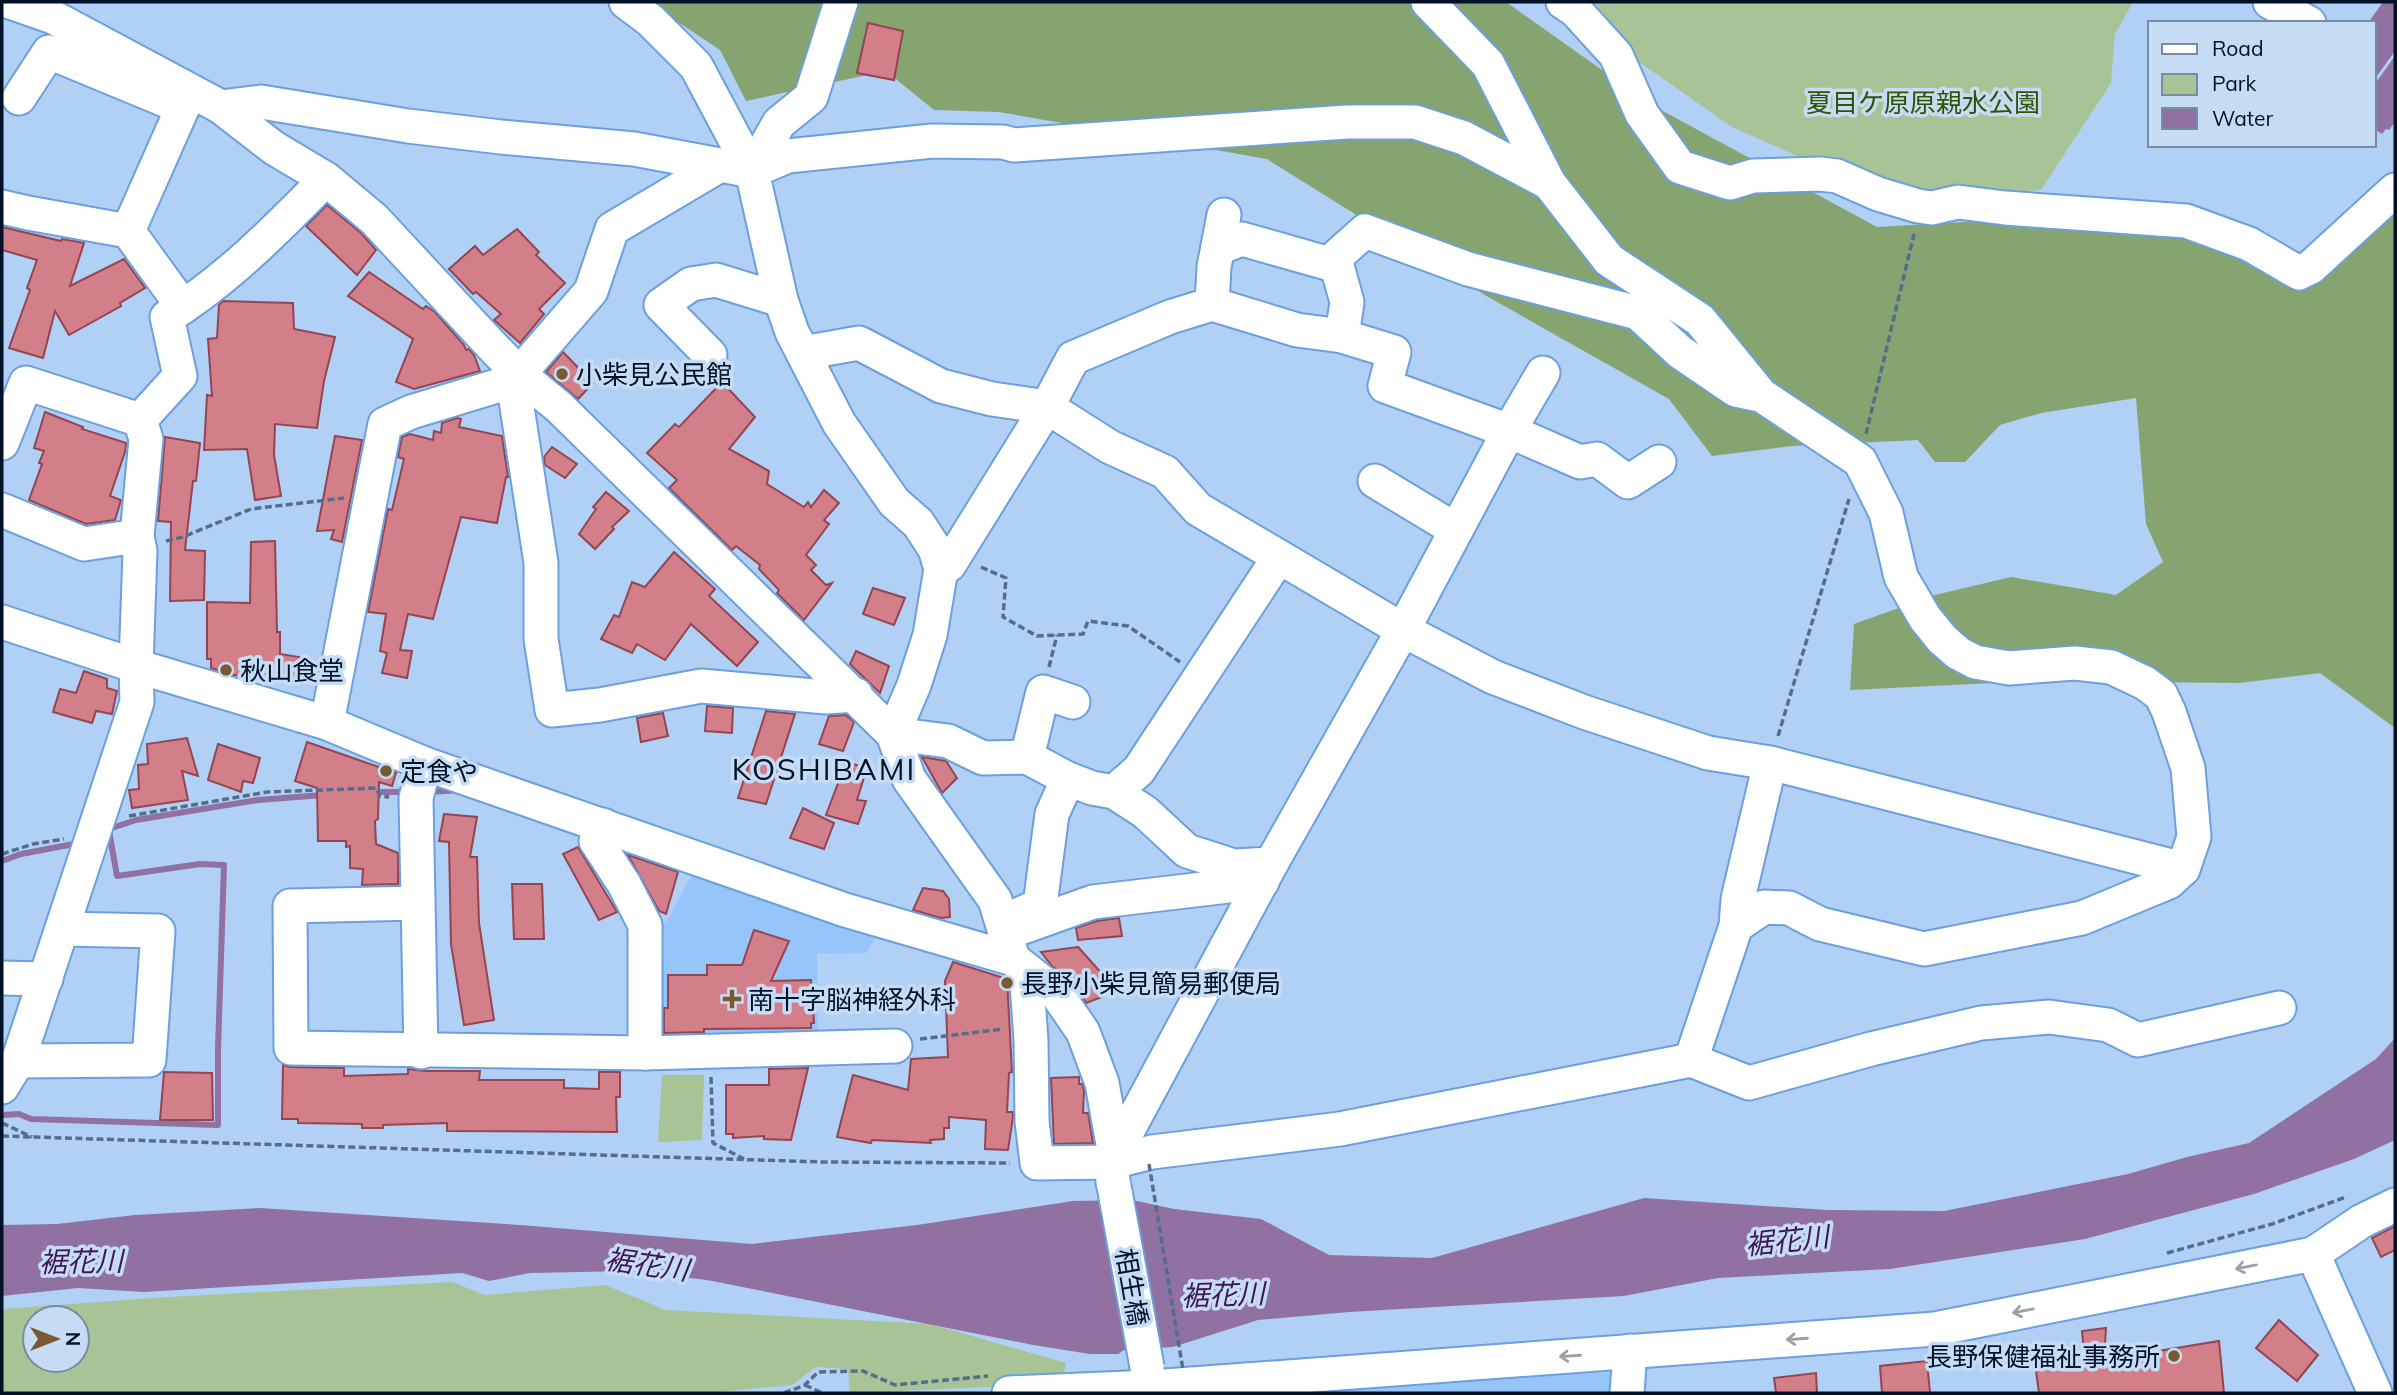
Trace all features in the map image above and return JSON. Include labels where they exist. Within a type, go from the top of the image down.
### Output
[{"type":"street","points":[[10,2],[53,18],[186,99]]},
{"type":"street","points":[[626,2],[650,20],[696,66],[803,354],[839,423],[894,502],[918,523],[948,563]]},
{"type":"street","points":[[736,168],[779,123],[811,97],[841,2]]},
{"type":"street","points":[[1428,2],[1488,64],[1549,183],[1609,260],[1700,320],[1761,395],[1860,461],[1886,513],[1901,577],[1925,618],[1942,639],[1958,653],[1975,662],[2009,668],[2075,663],[2111,667],[2145,683],[2161,695],[2188,768],[2194,837],[2183,869],[2169,882],[2082,918],[1924,949],[1820,923],[1789,908],[1764,907],[1736,926]]},
{"type":"street","points":[[1563,2],[1575,10],[1616,54],[1642,114],[1680,167],[1730,183],[1754,176],[1820,174],[1838,176],[1878,194],[1931,208],[1958,202],[2186,221],[2249,244],[2299,273],[2311,267],[2395,190]]},
{"type":"street","points":[[2270,2],[2305,21]]},
{"type":"street","points":[[19,98],[49,52],[186,99],[220,107],[261,102],[408,126],[634,149],[736,168]]},
{"type":"street","points":[[128,231],[186,99]]},
{"type":"street","points":[[220,107],[274,148],[326,179],[374,219],[516,378],[558,407],[893,734],[909,779],[995,900],[1015,950],[1030,1027],[1032,1121],[1037,1163],[1113,1166],[1152,1152],[1340,1129],[1691,1060],[1749,1083],[1871,1049],[1981,1023],[2049,1017],[2108,1025],[2138,1040],[2279,1008]]},
{"type":"street","points":[[327,723],[385,424],[411,412],[516,378],[591,291],[612,229],[736,168],[788,156],[932,141],[1003,142],[1014,145],[1347,122],[1415,122],[1464,138],[1549,183]]},
{"type":"street","points":[[140,421],[180,376],[167,317],[268,237],[326,179]]},
{"type":"street","points":[[2,206],[28,214],[128,231],[183,307]]},
{"type":"street","points":[[1212,304],[1214,267],[1224,215]]},
{"type":"street","points":[[1342,336],[1347,302],[1337,266],[1338,255],[1365,231],[1468,269],[1638,313],[1680,352],[1736,390],[1761,395]]},
{"type":"street","points":[[1219,248],[1242,239],[1337,266]]},
{"type":"street","points":[[710,355],[661,305],[691,284],[716,280],[781,300]]},
{"type":"street","points":[[893,734],[914,685],[948,563],[1047,407],[1073,358],[1170,317],[1212,304],[1297,330],[1342,336],[1394,352],[1385,386],[1509,431],[1580,462],[1598,459],[1628,482],[1659,462]]},
{"type":"street","points":[[803,354],[859,343],[941,386],[992,399],[1047,407],[1110,447],[1165,472],[1198,509],[1403,630],[1493,677],[1584,712],[1707,753],[1770,763],[2183,869]]},
{"type":"street","points":[[1113,1166],[1266,873],[1543,373]]},
{"type":"street","points":[[516,378],[541,563],[541,639],[552,710],[600,705],[701,686],[826,697],[856,695]]},
{"type":"street","points":[[2,443],[26,383],[140,421]]},
{"type":"street","points":[[62,929],[158,930],[149,1060],[10,1074],[46,979],[62,929],[137,702],[138,541],[146,439],[140,421]]},
{"type":"street","points":[[1375,481],[1456,530]]},
{"type":"street","points":[[2,510],[84,544],[138,541]]},
{"type":"street","points":[[1114,792],[1139,770],[1279,557]]},
{"type":"street","points":[[2,622],[136,666],[327,723],[425,764],[845,910],[1015,950],[1093,902],[1266,873]]},
{"type":"street","points":[[1027,757],[1058,697]]},
{"type":"street","points":[[893,734],[948,741],[983,758],[1027,757],[1068,779],[1092,788],[1114,792],[1145,812],[1187,851],[1266,873]]},
{"type":"street","points":[[1691,1060],[1736,926],[1738,899],[1770,763]]},
{"type":"street","points":[[421,1052],[416,798],[425,764]]},
{"type":"street","points":[[1015,950],[1020,914],[1040,905],[1052,814],[1068,779]]},
{"type":"street","points":[[603,825],[596,841],[624,884],[645,925],[645,1053]]},
{"type":"street","points":[[417,902],[290,906],[291,1048],[421,1052],[710,1053],[895,1046]]},
{"type":"street","name":"相生橋","points":[[1015,950],[1057,994],[1083,1032],[1102,1083],[1113,1166],[1150,1383]]},
{"type":"street","points":[[2,978],[46,979]]},
{"type":"street","points":[[1009,1393],[1935,1329],[2313,1254],[2362,1221],[2395,1205]]},
{"type":"street","points":[[2313,1254],[2375,1393]]},
{"type":"street","points":[[1627,1393],[1630,1351]]},
{"type":"path","points":[[1770,763],[1860,461],[1915,232]]},
{"type":"path","points":[[138,541],[183,537],[251,509],[330,499],[370,498]]},
{"type":"path","points":[[948,563],[1006,578],[1003,617],[1037,636],[1083,634],[1088,621],[1128,626],[1202,677]]},
{"type":"path","points":[[1057,635],[1058,697]]},
{"type":"path","points":[[2,854],[95,830],[124,817],[267,792],[376,788],[380,796],[416,798]]},
{"type":"path","points":[[895,1046],[904,1041],[1030,1027]]},
{"type":"path","points":[[710,1053],[713,1143],[746,1160]]},
{"type":"path","points":[[2,1123],[34,1138]]},
{"type":"path","points":[[2,1136],[822,1162],[1037,1163]]},
{"type":"path","points":[[1149,1164],[1183,1370]]},
{"type":"path","points":[[2162,1254],[2272,1224],[2346,1197]]},
{"type":"path","points":[[784,1393],[805,1385],[818,1372],[863,1371],[895,1385]]},
{"type":"path","points":[[805,1385],[822,1393]]},
{"type":"shaded area","name":"南十字脳神経外科","points":[[695,869],[875,938],[866,953],[817,954],[818,1045],[647,1044],[648,923],[666,923]]},
{"type":"shaded area","points":[[1612,1373],[1617,1393],[1248,1393],[1529,1374]]},
{"type":"green space","points":[[648,2],[1506,2],[1650,104],[1877,227],[2124,213],[2278,274],[2395,208],[2395,728],[2320,673],[2239,683],[2035,681],[1850,690],[1854,624],[1935,595],[2011,577],[2116,595],[2163,562],[2146,524],[2136,398],[2041,413],[2000,425],[1965,462],[1935,462],[1918,440],[1792,446],[1712,456],[1669,399],[1483,294],[1267,159],[999,112],[934,110],[886,71],[746,101],[720,50]]},
{"type":"green space","name":"夏目ケ原原親水公園","points":[[1575,2],[2133,2],[2115,34],[2111,83],[2041,190],[1894,199],[1732,127],[1612,43]]},
{"type":"green space","points":[[662,1075],[704,1075],[702,1140],[658,1142]]},
{"type":"green space","points":[[452,1282],[485,1295],[605,1285],[666,1310],[930,1324],[1066,1363],[1061,1384],[850,1393],[848,1369],[816,1367],[792,1385],[706,1393],[2,1393],[2,1309],[21,1308],[21,1374],[91,1374],[91,1304],[71,1304]]},
{"type":"water","points":[[2383,2],[2395,2],[2395,51],[2376,77],[2376,21],[2369,21]]},
{"type":"water","points":[[2395,56],[2395,122],[2382,134],[2376,130],[2376,82]]},
{"type":"water","name":"裾花川","points":[[2395,1038],[2395,1140],[2354,1159],[2254,1194],[2085,1239],[1890,1269],[1718,1278],[1624,1296],[1258,1320],[1173,1347],[1124,1350],[1118,1354],[1090,1354],[1033,1345],[707,1280],[629,1271],[530,1273],[489,1281],[462,1273],[144,1292],[78,1288],[2,1296],[2,1225],[57,1224],[135,1215],[259,1208],[752,1244],[917,1225],[1073,1201],[1132,1200],[1174,1209],[1261,1219],[1329,1255],[1432,1258],[1644,1198],[1827,1210],[1944,1211],[2128,1174],[2249,1143],[2376,1059]]},
{"type":"building","points":[[868,23],[903,31],[894,80],[857,73]]},
{"type":"building","points":[[327,205],[361,233],[376,250],[357,275],[306,226]]},
{"type":"building","points":[[2,227],[61,241],[84,243],[70,286],[124,259],[145,288],[120,303],[121,306],[69,335],[55,311],[43,358],[9,348],[30,290],[27,288],[37,260],[2,250]]},
{"type":"building","points":[[517,229],[539,252],[536,255],[565,283],[539,309],[544,314],[520,343],[494,320],[501,314],[476,292],[473,294],[449,269],[475,246],[483,255]]},
{"type":"building","points":[[369,272],[423,309],[426,306],[435,312],[466,350],[469,349],[474,355],[480,371],[414,389],[396,382],[413,339],[348,296]]},
{"type":"building","points":[[223,301],[293,303],[294,329],[335,337],[324,381],[317,428],[275,424],[274,455],[281,496],[255,500],[247,449],[204,450],[207,395],[212,396],[208,339],[217,338],[219,305]]},
{"type":"building","points":[[563,352],[593,383],[578,399],[546,372]]},
{"type":"building","points":[[722,382],[755,417],[729,449],[769,471],[767,484],[804,507],[808,502],[811,507],[824,490],[839,503],[824,520],[829,524],[806,555],[816,565],[811,570],[826,585],[832,583],[804,620],[777,593],[779,590],[759,569],[760,565],[736,546],[732,550],[669,488],[677,480],[647,453],[675,424],[679,427]]},
{"type":"building","points":[[45,412],[83,427],[82,429],[126,443],[110,496],[121,500],[115,520],[86,524],[29,500],[42,464],[39,463],[44,451],[34,448]]},
{"type":"building","points":[[461,419],[459,427],[502,436],[508,477],[497,523],[461,517],[433,619],[408,614],[400,650],[412,651],[407,678],[382,673],[387,653],[380,651],[386,614],[368,612],[388,509],[392,510],[404,459],[398,457],[402,437],[410,434],[433,440],[434,431],[441,433],[442,423]]},
{"type":"building","points":[[335,436],[362,440],[342,542],[331,539],[334,530],[317,531]]},
{"type":"building","points":[[165,437],[200,443],[185,550],[205,551],[204,600],[170,601],[171,522],[158,521]]},
{"type":"building","points":[[552,447],[577,464],[565,478],[545,465],[544,457]]},
{"type":"building","points":[[606,492],[629,511],[595,549],[579,534],[596,509],[593,507]]},
{"type":"building","points":[[275,541],[280,654],[305,658],[302,684],[234,675],[211,668],[211,659],[207,659],[207,602],[250,603],[251,542]]},
{"type":"building","points":[[674,552],[715,589],[709,596],[758,642],[737,666],[691,624],[665,660],[637,644],[632,653],[601,639],[614,615],[619,617],[632,582],[645,587]]},
{"type":"building","points":[[873,588],[905,598],[894,625],[863,614]]},
{"type":"building","points":[[856,651],[889,666],[880,693],[850,664]]},
{"type":"building","points":[[84,671],[107,679],[107,688],[117,691],[112,714],[96,711],[92,723],[53,712],[60,689],[76,693]]},
{"type":"building","points":[[707,706],[733,708],[732,733],[705,731]]},
{"type":"building","points":[[766,711],[795,714],[766,804],[738,798]]},
{"type":"building","points":[[663,713],[668,736],[641,742],[637,718]]},
{"type":"building","points":[[846,715],[854,722],[843,751],[819,744],[829,716]]},
{"type":"building","points":[[187,738],[198,776],[182,771],[188,800],[132,808],[129,790],[139,789],[138,765],[148,764],[147,744]]},
{"type":"building","points":[[307,742],[396,773],[392,786],[379,782],[378,819],[375,821],[376,844],[398,853],[398,884],[362,885],[363,869],[350,868],[350,846],[346,847],[346,841],[318,841],[317,788],[295,781]]},
{"type":"building","points":[[218,744],[260,758],[253,783],[243,781],[241,792],[208,780]]},
{"type":"building","points":[[922,757],[946,761],[957,778],[942,793]]},
{"type":"building","points":[[846,762],[867,768],[857,800],[866,801],[858,824],[826,815]]},
{"type":"building","points":[[803,808],[834,823],[824,849],[790,838]]},
{"type":"building","points":[[444,814],[477,817],[470,857],[477,857],[479,923],[494,1020],[464,1025],[451,944],[449,842],[439,841]]},
{"type":"building","points":[[578,847],[617,912],[599,920],[563,854]]},
{"type":"building","points":[[628,855],[678,872],[666,914],[659,911]]},
{"type":"building","points":[[512,884],[542,884],[544,939],[514,939]]},
{"type":"building","points":[[923,888],[943,891],[949,899],[950,917],[941,918],[913,910]]},
{"type":"building","points":[[1119,918],[1122,936],[1078,940],[1076,928]]},
{"type":"building","points":[[754,930],[789,941],[771,981],[811,980],[814,1023],[811,1023],[811,1028],[704,1029],[704,1032],[664,1033],[664,1008],[668,1008],[668,975],[707,975],[707,965],[742,965]]},
{"type":"building","points":[[1078,947],[1113,986],[1102,997],[1086,1003],[1073,983],[1052,966],[1041,952]]},
{"type":"building","points":[[953,962],[1007,979],[1012,1072],[1009,1073],[1007,1112],[1013,1112],[1008,1150],[985,1149],[986,1120],[949,1117],[949,1128],[944,1128],[944,1139],[930,1140],[931,1143],[872,1140],[871,1143],[837,1137],[853,1075],[908,1090],[911,1059],[948,1057],[945,981]]},
{"type":"building","points":[[283,1065],[344,1068],[344,1076],[408,1074],[408,1069],[480,1071],[479,1080],[564,1080],[564,1088],[599,1089],[599,1072],[620,1072],[620,1097],[616,1097],[617,1132],[447,1131],[447,1123],[362,1128],[362,1124],[298,1123],[298,1119],[282,1119]]},
{"type":"building","points":[[808,1068],[791,1140],[764,1139],[764,1136],[733,1138],[733,1134],[726,1134],[726,1085],[769,1085],[769,1069]]},
{"type":"building","points":[[164,1072],[212,1073],[213,1120],[160,1120]]},
{"type":"building","points":[[1079,1077],[1079,1084],[1082,1084],[1084,1090],[1083,1113],[1088,1113],[1093,1143],[1054,1144],[1051,1078]]},
{"type":"building","points":[[2395,1226],[2395,1250],[2381,1257],[2372,1238]]},
{"type":"building","points":[[2279,1320],[2318,1355],[2297,1381],[2256,1348]]},
{"type":"building","name":"長野保健福祉事務所","points":[[2106,1328],[2104,1360],[2219,1341],[2224,1393],[2039,1393],[2036,1371],[2085,1363],[2082,1331]]},
{"type":"building","points":[[1927,1361],[1930,1393],[1882,1393],[1880,1366]]},
{"type":"building","points":[[1816,1373],[1817,1393],[1776,1393],[1774,1378]]},
{"type":"waterway","points":[[429,792],[461,790]]},
{"type":"waterway","points":[[382,792],[407,792]]},
{"type":"waterway","points":[[106,830],[136,820],[258,800],[323,795]]},
{"type":"waterway","points":[[3,1115],[19,1114],[31,1119],[218,1125],[224,865],[200,864],[117,876],[109,831]]},
{"type":"waterway","points":[[2,861],[21,854],[79,843]]},
{"type":"place","name":"小柴見公民館","points":[[562,374]]},
{"type":"place","name":"秋山食堂","points":[[226,670]]},
{"type":"place","name":"定食や","points":[[386,771]]},
{"type":"place","name":"長野小柴見簡易郵便局","points":[[1007,983]]},
{"type":"place","name":"南十字脳神経外科","points":[[732,999]]},
{"type":"place","name":"長野保健福祉事務所","points":[[2174,1356]]},
{"type":"district","name":"KOSHIBAMI","points":[[824,769]]}]
